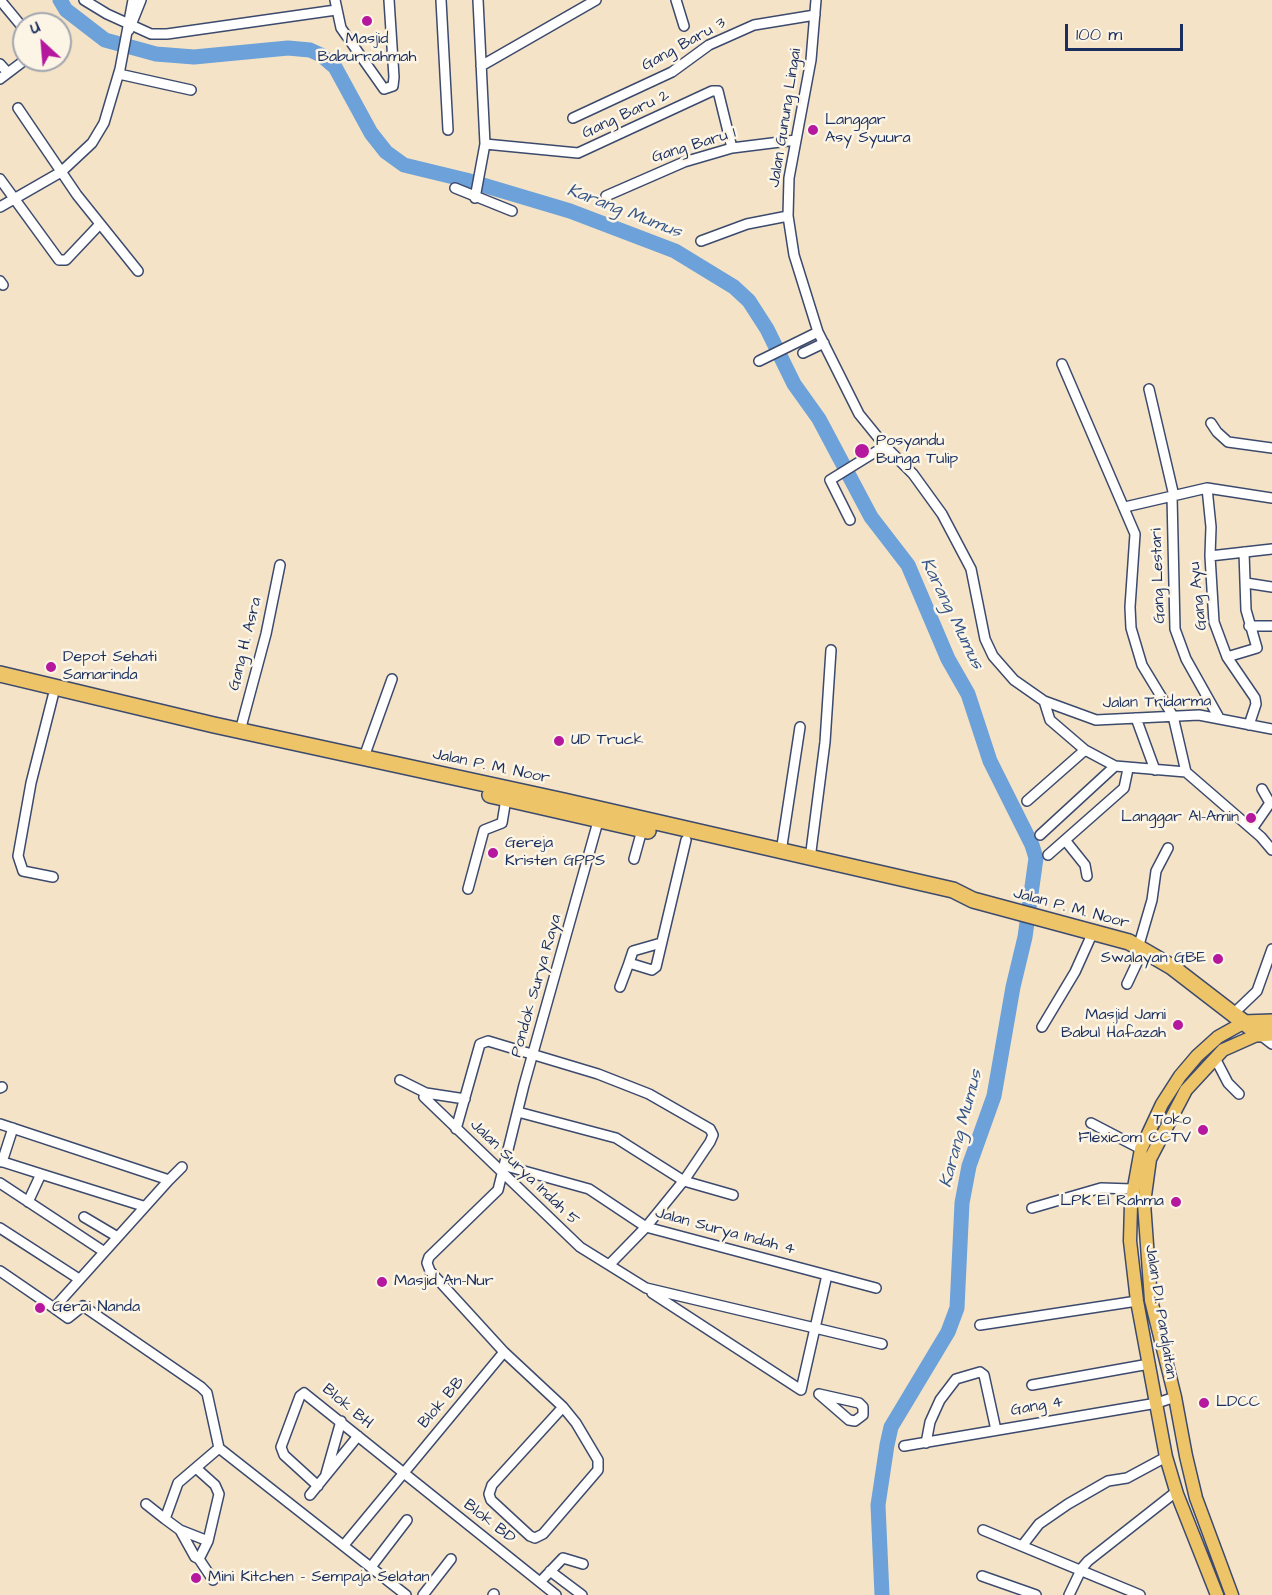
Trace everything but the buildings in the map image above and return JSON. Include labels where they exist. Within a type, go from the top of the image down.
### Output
[{"type":"highway","name":"Jalan P. M. Noor","points":[[0,674],[73,697],[366,761],[506,799],[600,815],[642,830],[686,840],[810,859],[953,890],[973,900],[1010,911],[1122,940],[1172,967],[1238,1019],[1266,1034]]},
{"type":"highway","name":"Jalan P. M. Noor","points":[[0,683],[52,696],[73,697],[240,731],[778,854],[951,900],[973,900]]},
{"type":"highway","name":"Jalan D.I. Pandjaitan","points":[[1238,1019],[1272,1022]]},
{"type":"main road","name":"Jalan D.I. Pandjaitan","points":[[1217,1595],[1166,1457],[1137,1301],[1130,1241],[1132,1189],[1141,1149],[1162,1104],[1180,1076],[1238,1019]]},
{"type":"main road","name":"Jalan D.I. Pandjaitan","points":[[1232,1595],[1196,1498],[1175,1397],[1151,1300],[1144,1203],[1150,1158],[1186,1090],[1215,1058],[1236,1042],[1266,1034]]},
{"type":"street","points":[[0,0],[12,14]]},
{"type":"street","points":[[84,0],[128,29],[151,34],[167,34],[336,5],[341,28],[382,87],[388,88],[393,86],[394,77],[388,0]]},
{"type":"street","points":[[0,207],[61,172],[92,144],[104,123],[119,72],[133,0]]},
{"type":"street","points":[[128,29],[141,0]]},
{"type":"street","points":[[441,0],[448,130]]},
{"type":"street","points":[[476,196],[485,144],[478,0]]},
{"type":"street","points":[[481,66],[596,0]]},
{"type":"street","points":[[676,0],[684,26]]},
{"type":"street","name":"Jalan Gunung Lingai","points":[[816,0],[811,60],[789,178],[788,216],[794,255],[818,332],[859,414],[885,446],[913,474],[942,514],[971,568],[985,639],[993,656],[1014,680],[1044,701]]},
{"type":"street","name":"Gang Baru 3","points":[[573,118],[672,72],[709,45],[754,26],[815,15]]},
{"type":"street","points":[[0,64],[8,73]]},
{"type":"street","points":[[0,80],[12,70]]},
{"type":"street","points":[[119,72],[191,90]]},
{"type":"street","name":"Gang Baru 2","points":[[485,144],[578,153],[712,91],[718,91],[732,148]]},
{"type":"street","points":[[18,108],[61,172],[138,271]]},
{"type":"street","name":"Gang Baru 1","points":[[606,196],[673,166],[732,148],[796,140]]},
{"type":"street","points":[[0,179],[55,256],[62,261],[100,224]]},
{"type":"street","points":[[455,188],[512,211]]},
{"type":"street","points":[[700,241],[747,224],[788,216]]},
{"type":"street","points":[[761,359],[818,332]]},
{"type":"street","points":[[803,354],[824,343]]},
{"type":"street","points":[[1062,364],[1135,534],[1130,607],[1131,628],[1142,665],[1173,716],[1186,772],[1252,829],[1272,850]]},
{"type":"street","name":"Gang Lestari","points":[[1149,389],[1173,496],[1175,629],[1186,659],[1218,716]]},
{"type":"street","points":[[1211,423],[1228,442],[1272,448]]},
{"type":"street","points":[[850,520],[831,484],[831,479],[885,446]]},
{"type":"street","points":[[1125,507],[1207,488],[1272,498]]},
{"type":"street","name":"Gang Ayu","points":[[1207,488],[1211,527],[1210,556],[1214,622],[1227,657],[1256,701],[1249,725]]},
{"type":"street","points":[[1210,556],[1272,549]]},
{"type":"street","points":[[1227,657],[1257,648],[1249,626],[1244,552]]},
{"type":"street","name":"Gang H. Asra","points":[[240,731],[266,634],[280,565]]},
{"type":"street","points":[[1246,583],[1272,588]]},
{"type":"street","points":[[1249,626],[1272,626]]},
{"type":"street","points":[[810,859],[825,742],[831,650]]},
{"type":"street","points":[[366,761],[392,678]]},
{"type":"street","points":[[52,696],[31,783],[18,856],[23,871],[53,878]]},
{"type":"street","points":[[1044,701],[1044,717],[1073,742],[1115,766],[1128,769],[1186,772]]},
{"type":"street","name":"Jalan Tridarma","points":[[1044,701],[1096,720],[1218,716],[1272,729]]},
{"type":"street","points":[[1136,718],[1155,770]]},
{"type":"street","points":[[778,854],[800,727]]},
{"type":"street","points":[[1027,801],[1085,750]]},
{"type":"street","points":[[1040,836],[1115,766]]},
{"type":"street","points":[[1048,855],[1124,788],[1128,769]]},
{"type":"street","points":[[1252,829],[1270,803],[1270,799],[1262,789]]},
{"type":"street","points":[[468,889],[484,830],[501,823],[506,799]]},
{"type":"street","name":"Pondok Surya Raya","points":[[504,1352],[430,1271],[427,1263],[429,1257],[493,1197],[505,1169],[532,1056],[600,815]]},
{"type":"street","points":[[634,859],[642,830]]},
{"type":"street","points":[[629,963],[652,970],[659,957],[686,840]]},
{"type":"street","points":[[1065,840],[1085,865],[1087,876]]},
{"type":"street","points":[[1127,984],[1141,949],[1156,871],[1168,848]]},
{"type":"street","points":[[1042,1027],[1075,972],[1093,932]]},
{"type":"street","points":[[620,987],[633,951],[662,943]]},
{"type":"street","points":[[1238,1019],[1257,991],[1272,949]]},
{"type":"street","points":[[1266,1034],[1272,1044]]},
{"type":"street","points":[[456,1129],[480,1044],[488,1041],[598,1074],[649,1094],[710,1129],[713,1135],[710,1143],[684,1181],[646,1227],[609,1265]]},
{"type":"street","points":[[1215,1058],[1228,1083],[1239,1094]]},
{"type":"street","points":[[400,1080],[426,1093]]},
{"type":"street","name":"Jalan Surya Indah 5","points":[[465,1100],[426,1093],[425,1099],[456,1129],[505,1169],[580,1247],[801,1390]]},
{"type":"street","points":[[518,1112],[616,1138],[684,1181],[733,1195]]},
{"type":"street","points":[[1090,1123],[1141,1149]]},
{"type":"street","points":[[0,1124],[169,1180]]},
{"type":"street","points":[[13,1128],[1,1162],[143,1206]]},
{"type":"street","points":[[54,1308],[110,1242],[182,1167]]},
{"type":"street","name":"Jalan Surya Indah 4","points":[[505,1169],[589,1189],[646,1227],[876,1288]]},
{"type":"street","points":[[29,1198],[41,1174]]},
{"type":"street","points":[[0,1183],[110,1242]]},
{"type":"street","points":[[1032,1208],[1101,1188],[1132,1189]]},
{"type":"street","points":[[84,1217],[110,1242]]},
{"type":"street","points":[[0,1228],[79,1279]]},
{"type":"street","points":[[0,1271],[68,1318],[83,1306],[201,1387],[207,1394],[219,1448],[406,1595]]},
{"type":"street","points":[[819,1394],[801,1390],[827,1275]]},
{"type":"street","name":"Jalan Surya Indah 5","points":[[646,1288],[882,1344]]},
{"type":"street","points":[[980,1325],[1137,1301]]},
{"type":"street","points":[[504,1352],[563,1407],[576,1423],[598,1460],[598,1470],[543,1534],[535,1538],[491,1500],[492,1485],[563,1407]]},
{"type":"street","name":"Blok BB","points":[[345,1545],[504,1352]]},
{"type":"street","points":[[1032,1385],[1149,1364]]},
{"type":"street","points":[[926,1443],[930,1422],[940,1400],[956,1379],[980,1372],[984,1375],[996,1430]]},
{"type":"street","name":"Blok BH","points":[[318,1486],[284,1455],[281,1444],[302,1394],[307,1393],[402,1473]]},
{"type":"street","name":"Gang 4","points":[[904,1446],[1156,1403],[1175,1397]]},
{"type":"street","points":[[325,1477],[341,1421]]},
{"type":"street","points":[[310,1495],[358,1436]]},
{"type":"street","points":[[165,1519],[178,1483],[219,1448]]},
{"type":"street","points":[[1022,1546],[1047,1517],[1087,1492],[1108,1481],[1127,1478],[1166,1457]]},
{"type":"street","points":[[196,1468],[215,1485],[219,1494],[208,1541],[199,1558]]},
{"type":"street","name":"Blok BD","points":[[402,1473],[556,1595]]},
{"type":"street","points":[[1069,1595],[1081,1570],[1177,1491]]},
{"type":"street","points":[[146,1504],[180,1530],[208,1541]]},
{"type":"street","points":[[371,1567],[407,1520]]},
{"type":"street","points":[[180,1530],[195,1557],[199,1558],[213,1580]]},
{"type":"street","points":[[984,1530],[1140,1595]]},
{"type":"street","points":[[540,1582],[554,1567],[568,1557],[583,1564]]},
{"type":"street","points":[[423,1595],[451,1559]]},
{"type":"street","points":[[554,1567],[582,1595]]},
{"type":"street","points":[[982,1576],[1036,1595]]},
{"type":"waterway","name":"Karang Mumus","points":[[60,0],[66,10],[105,40],[156,54],[194,57],[288,48],[310,50],[321,55],[335,67],[371,133],[386,152],[404,165],[466,180],[570,211],[675,251],[734,287],[749,301],[767,329],[794,384],[819,419],[871,517],[908,565],[948,659],[968,694],[990,761],[1032,845],[1036,858],[1025,937],[1013,987],[994,1096],[969,1166],[962,1203],[957,1308],[948,1332],[891,1427],[887,1445],[878,1505],[882,1595]]},
{"type":"place","name":"Masjid Baburrahmah","points":[[367,21]]},
{"type":"place","name":"Langgar Asy Syuura","points":[[813,130]]},
{"type":"place","name":"Posyandu Bunga Tulip","points":[[862,451]]},
{"type":"place","name":"Depot Sehati Samarinda","points":[[51,667]]},
{"type":"place","name":"UD Truck","points":[[559,741]]},
{"type":"place","name":"Langgar Al-Amin","points":[[1251,818]]},
{"type":"place","name":"Gereja Kristen GPPS","points":[[493,853]]},
{"type":"place","name":"Swalayan GBE","points":[[1218,959]]},
{"type":"place","name":"Masjid Jami Babul Hafazah","points":[[1178,1025]]},
{"type":"place","name":"Toko Flexicom CCTV","points":[[1203,1130]]},
{"type":"place","name":"LPK El Rahma","points":[[1176,1202]]},
{"type":"place","name":"Masjid An-Nur","points":[[382,1282]]},
{"type":"place","name":"Gerai Nanda","points":[[40,1308]]},
{"type":"place","name":"LDCC","points":[[1204,1403]]},
{"type":"place","name":"Mini Kitchen - Sempaja Selatan","points":[[196,1578]]}]
